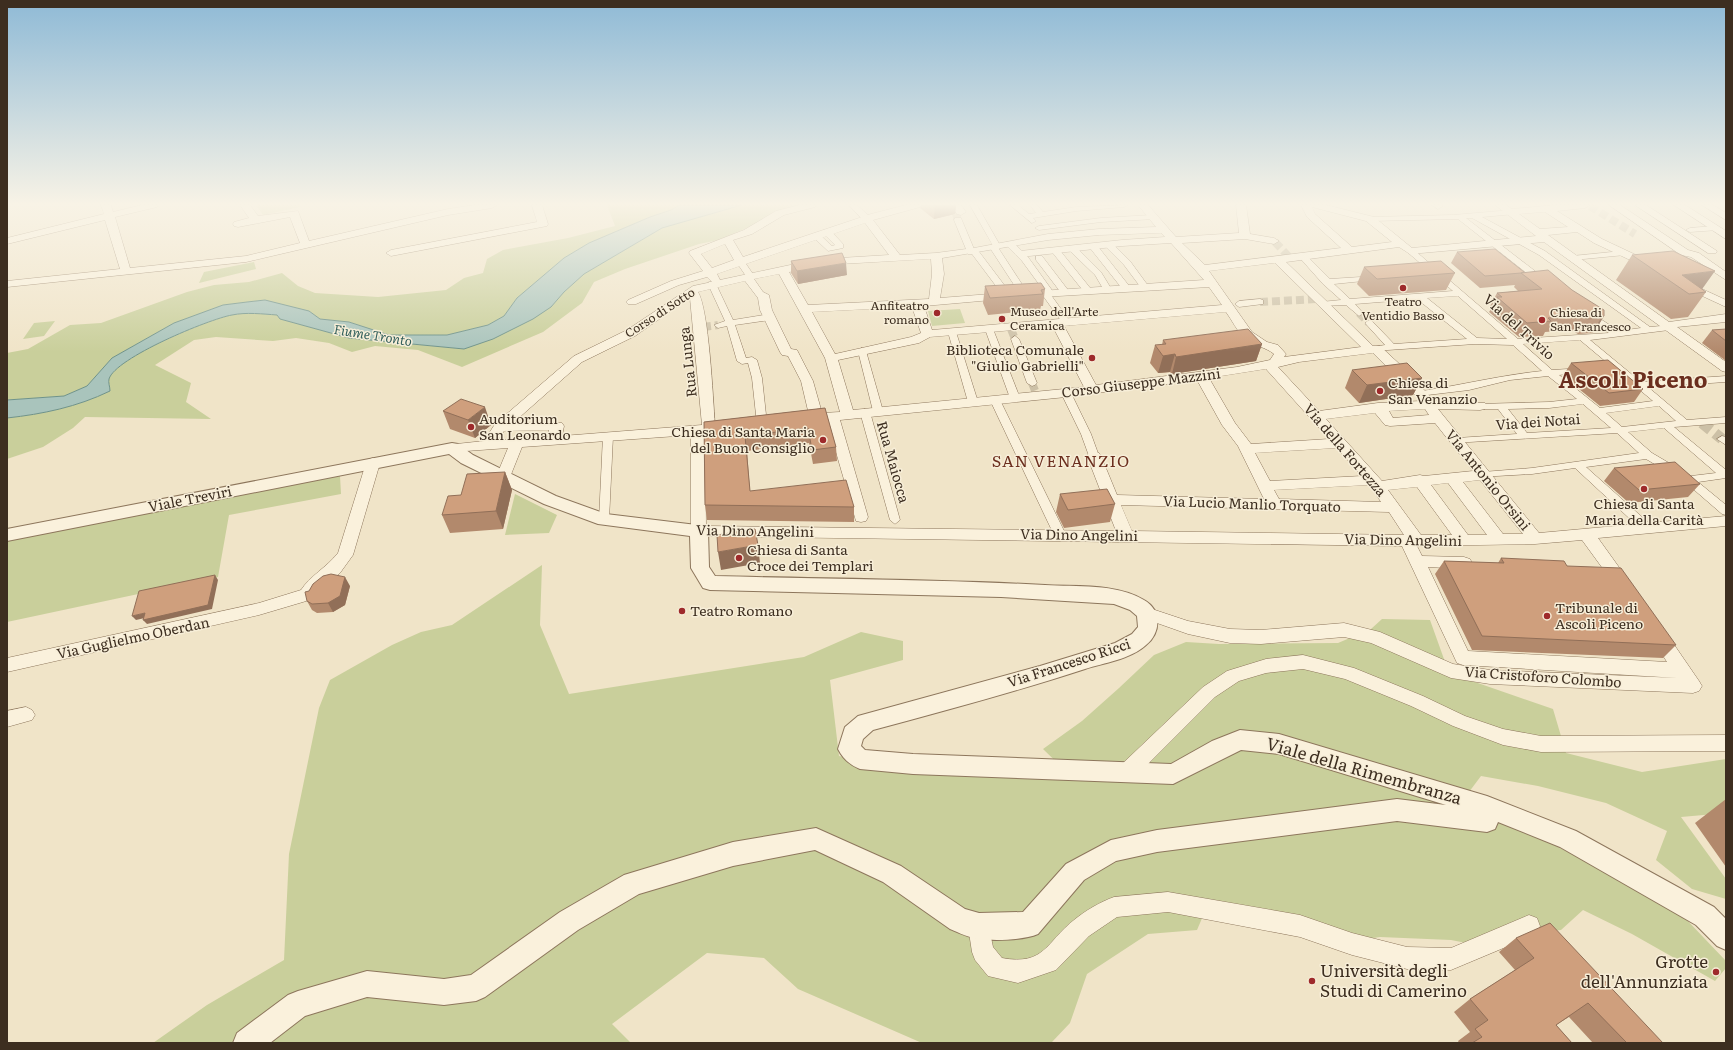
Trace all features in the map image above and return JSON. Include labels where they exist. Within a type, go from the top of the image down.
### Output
[{"type":"street","points":[[121,254],[126,271]]},
{"type":"street","points":[[7,284],[239,260],[268,254]]},
{"type":"street","points":[[695,254],[714,280],[742,361],[752,360],[757,378],[762,424]]},
{"type":"street","points":[[712,254],[724,268]]},
{"type":"street","points":[[736,254],[760,295],[763,295],[770,317],[786,352],[793,353],[801,372],[807,381],[817,418]]},
{"type":"street","points":[[632,302],[675,283],[714,280],[724,268],[762,254]]},
{"type":"street","name":"Corso di Sotto","points":[[489,444],[500,427],[578,359],[631,333],[697,288],[714,280],[749,278],[783,270],[840,261],[951,254]]},
{"type":"street","points":[[975,254],[1008,296]]},
{"type":"street","points":[[1000,254],[1025,295]]},
{"type":"street","points":[[1022,256],[1040,254]]},
{"type":"street","points":[[1022,256],[1039,258],[1052,254]]},
{"type":"street","points":[[1060,254],[1088,291]]},
{"type":"street","points":[[1078,254],[1098,274],[1108,290]]},
{"type":"street","points":[[1099,254],[1127,288]]},
{"type":"street","points":[[1118,254],[1127,263],[1145,287]]},
{"type":"street","points":[[1188,254],[1232,305],[1248,335],[1263,345],[1274,348],[1280,354],[1273,364]]},
{"type":"street","points":[[1202,269],[1326,254]]},
{"type":"street","name":"Via del Trivio","points":[[1414,254],[1460,293],[1514,342],[1584,402],[1598,411],[1621,430],[1648,455],[1689,480],[1725,520]]},
{"type":"street","points":[[1509,254],[1549,286]]},
{"type":"street","points":[[1543,254],[1649,330]]},
{"type":"street","points":[[1568,254],[1726,368]]},
{"type":"street","points":[[1573,258],[1612,254]]},
{"type":"street","points":[[1624,254],[1646,263],[1660,266],[1637,273]]},
{"type":"street","points":[[1690,254],[1695,255],[1714,270],[1726,276]]},
{"type":"street","points":[[1675,259],[1699,254]]},
{"type":"street","points":[[934,302],[938,274],[936,256]]},
{"type":"street","points":[[1022,256],[1048,293],[1092,390]]},
{"type":"street","points":[[1303,257],[1326,282],[1359,313]]},
{"type":"street","points":[[1039,258],[1065,292]]},
{"type":"street","name":"Via Antonio Orsini","points":[[1286,259],[1324,304],[1422,394],[1429,406],[1535,539]]},
{"type":"street","points":[[783,270],[831,358],[847,414]]},
{"type":"street","points":[[1701,272],[1714,270]]},
{"type":"street","points":[[1420,274],[1436,273]]},
{"type":"street","points":[[1600,277],[1615,276]]},
{"type":"street","points":[[1326,282],[1381,278]]},
{"type":"street","points":[[1680,281],[1726,304]]},
{"type":"street","points":[[803,309],[934,302],[1048,293],[1213,283]]},
{"type":"street","name":"Rua Lunga","points":[[692,292],[696,298],[702,328],[704,431],[699,531]]},
{"type":"street","points":[[1324,304],[1460,293]]},
{"type":"street","points":[[1419,296],[1476,341]]},
{"type":"street","points":[[831,358],[915,340],[926,334],[1010,328],[1260,302]]},
{"type":"street","points":[[917,303],[926,334]]},
{"type":"street","points":[[1581,309],[1617,334]]},
{"type":"street","points":[[718,325],[770,317]]},
{"type":"street","name":"Corso Giuseppe Mazzini","points":[[794,420],[1092,390],[1201,376],[1273,364],[1299,358],[1392,347],[1476,341],[1514,342],[1617,334],[1669,327],[1675,323],[1726,318]]},
{"type":"street","points":[[1369,323],[1392,347]]},
{"type":"street","points":[[989,329],[1015,398]]},
{"type":"street","points":[[952,332],[973,402]]},
{"type":"street","points":[[1581,337],[1685,423]]},
{"type":"street","points":[[1015,339],[1032,383]]},
{"type":"street","points":[[862,351],[878,411]]},
{"type":"street","name":"Via della Fortezza","points":[[1273,364],[1306,406],[1376,483],[1393,507],[1411,540],[1417,561],[1463,658],[1682,670]]},
{"type":"street","points":[[1602,368],[1616,366]]},
{"type":"street","points":[[1422,394],[1470,387],[1510,377],[1588,369]]},
{"type":"street","points":[[1201,376],[1229,425],[1246,449],[1274,504]]},
{"type":"street","points":[[1639,385],[1726,379]]},
{"type":"street","points":[[1066,393],[1086,434],[1126,536]]},
{"type":"street","points":[[995,400],[1060,535]]},
{"type":"street","points":[[1316,416],[1378,407],[1457,404],[1501,406],[1584,402]]},
{"type":"street","points":[[1598,411],[1661,404]]},
{"type":"street","points":[[1501,406],[1525,437]]},
{"type":"street","points":[[1378,407],[1390,422],[1440,420]]},
{"type":"street","name":"Rua Maiocca","points":[[864,412],[895,520]]},
{"type":"street","points":[[832,416],[861,517]]},
{"type":"street","name":"Via dei Notai","points":[[1457,441],[1621,430],[1726,420]]},
{"type":"street","points":[[452,448],[517,442],[704,431],[778,422]]},
{"type":"street","points":[[500,427],[557,426],[554,440]]},
{"type":"street","points":[[1664,426],[1726,475]]},
{"type":"street","points":[[604,520],[608,436]]},
{"type":"street","points":[[503,476],[517,442]]},
{"type":"street","points":[[1246,449],[1340,443]]},
{"type":"street","name":"Via Dino Angelini","points":[[452,448],[467,459],[550,500],[604,520],[699,531],[1464,541],[1535,539],[1725,520]]},
{"type":"street","name":"Viale Treviri","points":[[7,535],[452,448]]},
{"type":"street","points":[[1265,486],[1376,483],[1452,478],[1578,465],[1648,455]]},
{"type":"street","name":"Via Guglielmo Oberdan","points":[[7,666],[259,609],[309,587],[334,569],[345,555],[352,538],[363,491],[366,464]]},
{"type":"street","points":[[1578,465],[1647,528]]},
{"type":"street","points":[[1689,480],[1726,475]]},
{"type":"street","points":[[1452,478],[1499,540]]},
{"type":"street","points":[[1420,480],[1464,541]]},
{"type":"street","name":"Via Lucio Manlio Torquato","points":[[1112,500],[1393,507]]},
{"type":"street","points":[[699,531],[700,568],[710,583],[1002,590],[1115,597],[1137,605],[1146,613]]},
{"type":"street","points":[[1586,534],[1631,595]]},
{"type":"street","points":[[1417,561],[1480,564]]},
{"type":"street","points":[[1590,569],[1614,570]]},
{"type":"street","name":"Via Cristoforo Colombo","points":[[1146,613],[1188,627],[1230,636],[1261,637],[1344,630],[1374,637],[1451,671],[1490,677],[1693,686],[1682,670]]},
{"type":"street","name":"Via Francesco Ricci","points":[[1128,771],[1030,770],[913,764],[860,759],[849,749],[853,734],[866,723],[1040,675],[1122,649],[1139,640],[1148,628],[1146,613]]},
{"type":"street","points":[[1648,620],[1682,670]]},
{"type":"street","points":[[1128,771],[1209,692],[1233,676],[1266,666],[1303,662],[1348,673],[1417,701],[1458,721],[1503,737],[1541,744],[1726,744]]},
{"type":"street","points":[[7,719],[26,714]]},
{"type":"street","name":"Viale della Rimembranza","points":[[979,926],[1029,925],[1075,872],[1111,851],[1157,840],[1397,810],[1486,821],[1487,807],[1279,744],[1240,740],[1220,748],[1173,774],[1128,771]]},
{"type":"street","points":[[1487,807],[1568,839],[1705,916],[1726,937]]},
{"type":"street","points":[[247,1043],[298,1005],[367,984],[444,992],[476,988],[569,921],[633,884],[733,854],[816,839],[892,874],[959,920],[979,926],[982,952],[996,968],[1018,972],[1048,962],[1081,928],[1114,907],[1168,902],[1300,926],[1352,944],[1407,958],[1451,960],[1529,926]]},
{"type":"green space","points":[[496,254],[571,254],[517,298],[504,316],[488,325],[447,335],[389,335],[349,322],[320,319],[309,311],[265,300],[223,305],[174,323],[112,358],[87,386],[64,396],[7,400],[7,353],[28,349],[70,325],[101,323],[187,292],[214,285],[249,282],[282,273],[298,286],[315,293],[378,297],[446,290],[464,278],[483,273],[487,259]]},
{"type":"green space","points":[[618,254],[669,254],[625,269],[594,282],[582,303],[543,332],[462,367],[418,350],[375,346],[352,352],[329,343],[296,338],[273,341],[216,337],[194,340],[155,365],[191,383],[186,402],[211,419],[85,417],[73,428],[43,447],[7,459],[7,418],[60,409],[98,397],[110,391],[109,379],[115,370],[128,361],[185,331],[221,318],[243,314],[277,315],[280,319],[349,338],[464,349],[551,307],[564,292],[584,274]]},
{"type":"green space","points":[[254,262],[256,269],[199,283],[204,272]]},
{"type":"green space","points":[[960,309],[965,323],[932,326],[928,311]]},
{"type":"green space","points":[[55,321],[44,336],[23,339],[34,323]]},
{"type":"green space","points":[[340,476],[341,494],[229,515],[218,577],[7,622],[7,541]]},
{"type":"green space","points":[[515,494],[557,515],[549,533],[505,535]]},
{"type":"green space","points":[[542,565],[540,625],[569,694],[804,657],[861,632],[903,641],[903,660],[830,680],[839,756],[920,771],[1075,780],[1043,749],[1082,721],[1154,655],[1186,642],[1219,644],[1338,643],[1371,629],[1382,619],[1430,620],[1449,673],[1553,709],[1566,753],[1642,772],[1726,759],[1726,813],[1681,817],[1726,879],[1726,899],[1692,889],[1656,860],[1667,831],[1606,803],[1538,786],[1481,776],[1457,808],[1543,839],[1620,879],[1684,917],[1726,961],[1726,968],[1715,981],[1632,934],[1583,910],[1561,930],[1528,934],[1492,948],[1451,940],[1380,937],[1353,941],[1206,909],[1197,930],[1148,934],[1087,974],[1070,1023],[1052,1042],[1047,1043],[922,1043],[798,989],[764,958],[707,953],[612,1024],[631,1043],[153,1043],[207,1005],[284,960],[289,854],[319,708],[330,680],[392,645],[421,632],[452,625]]},
{"type":"water","name":"Fiume Tronto","points":[[571,254],[618,254],[584,274],[564,292],[551,307],[533,319],[493,339],[464,349],[349,338],[280,319],[277,315],[237,314],[220,318],[185,331],[144,351],[115,370],[109,379],[110,391],[98,397],[60,409],[7,418],[7,400],[64,396],[87,386],[112,358],[174,323],[223,305],[265,300],[309,311],[320,319],[349,322],[389,335],[447,335],[488,325],[504,316],[517,298]]},
{"type":"building","points":[[842,254],[846,263],[797,271],[791,261]]},
{"type":"building","points":[[1459,254],[1501,254],[1524,272],[1521,273],[1485,276]]},
{"type":"building","points":[[1679,254],[1715,271],[1682,275],[1706,292],[1689,294],[1632,255]]},
{"type":"building","points":[[1441,261],[1455,273],[1377,279],[1364,267]]},
{"type":"building","points":[[1548,270],[1572,290],[1604,310],[1604,316],[1601,318],[1587,319],[1580,315],[1548,318],[1551,321],[1527,323],[1497,297],[1502,297],[1497,293],[1542,289],[1521,273]]},
{"type":"building","points":[[1041,283],[1045,289],[1041,290],[1043,294],[990,298],[985,286]]},
{"type":"building","points":[[1248,329],[1262,344],[1176,357],[1175,354],[1163,356],[1155,345],[1166,344],[1163,340]]},
{"type":"building","points":[[1726,329],[1726,341],[1712,330]]},
{"type":"building","points":[[1608,360],[1643,389],[1609,393],[1571,363]]},
{"type":"building","points":[[1407,363],[1422,378],[1367,385],[1352,370]]},
{"type":"building","points":[[461,399],[485,407],[468,420],[443,411]]},
{"type":"building","points":[[825,408],[836,447],[812,450],[808,428],[745,436],[750,491],[846,480],[854,507],[705,505],[704,422]]},
{"type":"building","points":[[1675,462],[1700,484],[1639,490],[1614,468]]},
{"type":"building","points":[[505,472],[496,511],[442,515],[448,496],[461,495],[467,474]]},
{"type":"building","points":[[1107,489],[1115,504],[1068,510],[1060,494]]},
{"type":"building","points":[[755,529],[758,545],[718,552],[717,535]]},
{"type":"building","name":"Tribunale di Ascoli Piceno","points":[[1501,558],[1564,561],[1567,566],[1621,568],[1676,645],[1482,636],[1444,561],[1504,563]]},
{"type":"building","points":[[331,574],[345,577],[340,596],[328,603],[312,604],[307,601],[305,592],[309,591],[313,584],[323,576]]},
{"type":"building","points":[[215,575],[208,605],[143,620],[145,613],[132,616],[139,591]]},
{"type":"building","points":[[1550,923],[1663,1043],[1626,1043],[1588,1003],[1556,1025],[1572,1043],[1472,1043],[1482,1037],[1475,1029],[1488,1020],[1470,999],[1534,958],[1516,938]]},
{"type":"tunnel","points":[[1286,254],[1289,257]]},
{"type":"tunnel","points":[[1260,302],[1318,299]]},
{"type":"tunnel","points":[[1359,313],[1369,323]]},
{"type":"tunnel","points":[[703,327],[718,325]]},
{"type":"tunnel","points":[[1011,329],[1015,339]]},
{"type":"tunnel","points":[[1032,383],[1036,393]]},
{"type":"tunnel","points":[[1702,423],[1722,439]]},
{"type":"place","name":"Teatro Ventidio Basso","points":[[1403,288]]},
{"type":"place","name":"Anfiteatro romano","points":[[937,313]]},
{"type":"place","name":"Museo dell'Arte Ceramica","points":[[1002,319]]},
{"type":"place","name":"Chiesa di San Francesco","points":[[1542,320]]},
{"type":"place","name":"Biblioteca Comunale \"Giulio Gabrielli\"","points":[[1092,358]]},
{"type":"place","name":"Chiesa di San Venanzio","points":[[1380,391]]},
{"type":"place","name":"Auditorium San Leonardo","points":[[471,427]]},
{"type":"place","name":"Chiesa di Santa Maria del Buon Consiglio","points":[[823,440]]},
{"type":"place","name":"Chiesa di Santa Maria della Carità","points":[[1644,489]]},
{"type":"place","name":"Chiesa di Santa Croce dei Templari","points":[[739,558]]},
{"type":"place","name":"Teatro Romano","points":[[682,611]]},
{"type":"place","name":"Tribunale di Ascoli Piceno","points":[[1547,616]]},
{"type":"place","name":"Grotte dell'Annunziata","points":[[1716,972]]},
{"type":"place","name":"Università degli Studi di Camerino","points":[[1312,981]]},
{"type":"district","name":"Ascoli Piceno","points":[[1633,380]]},
{"type":"district","name":"SAN VENANZIO","points":[[1061,461]]}]
